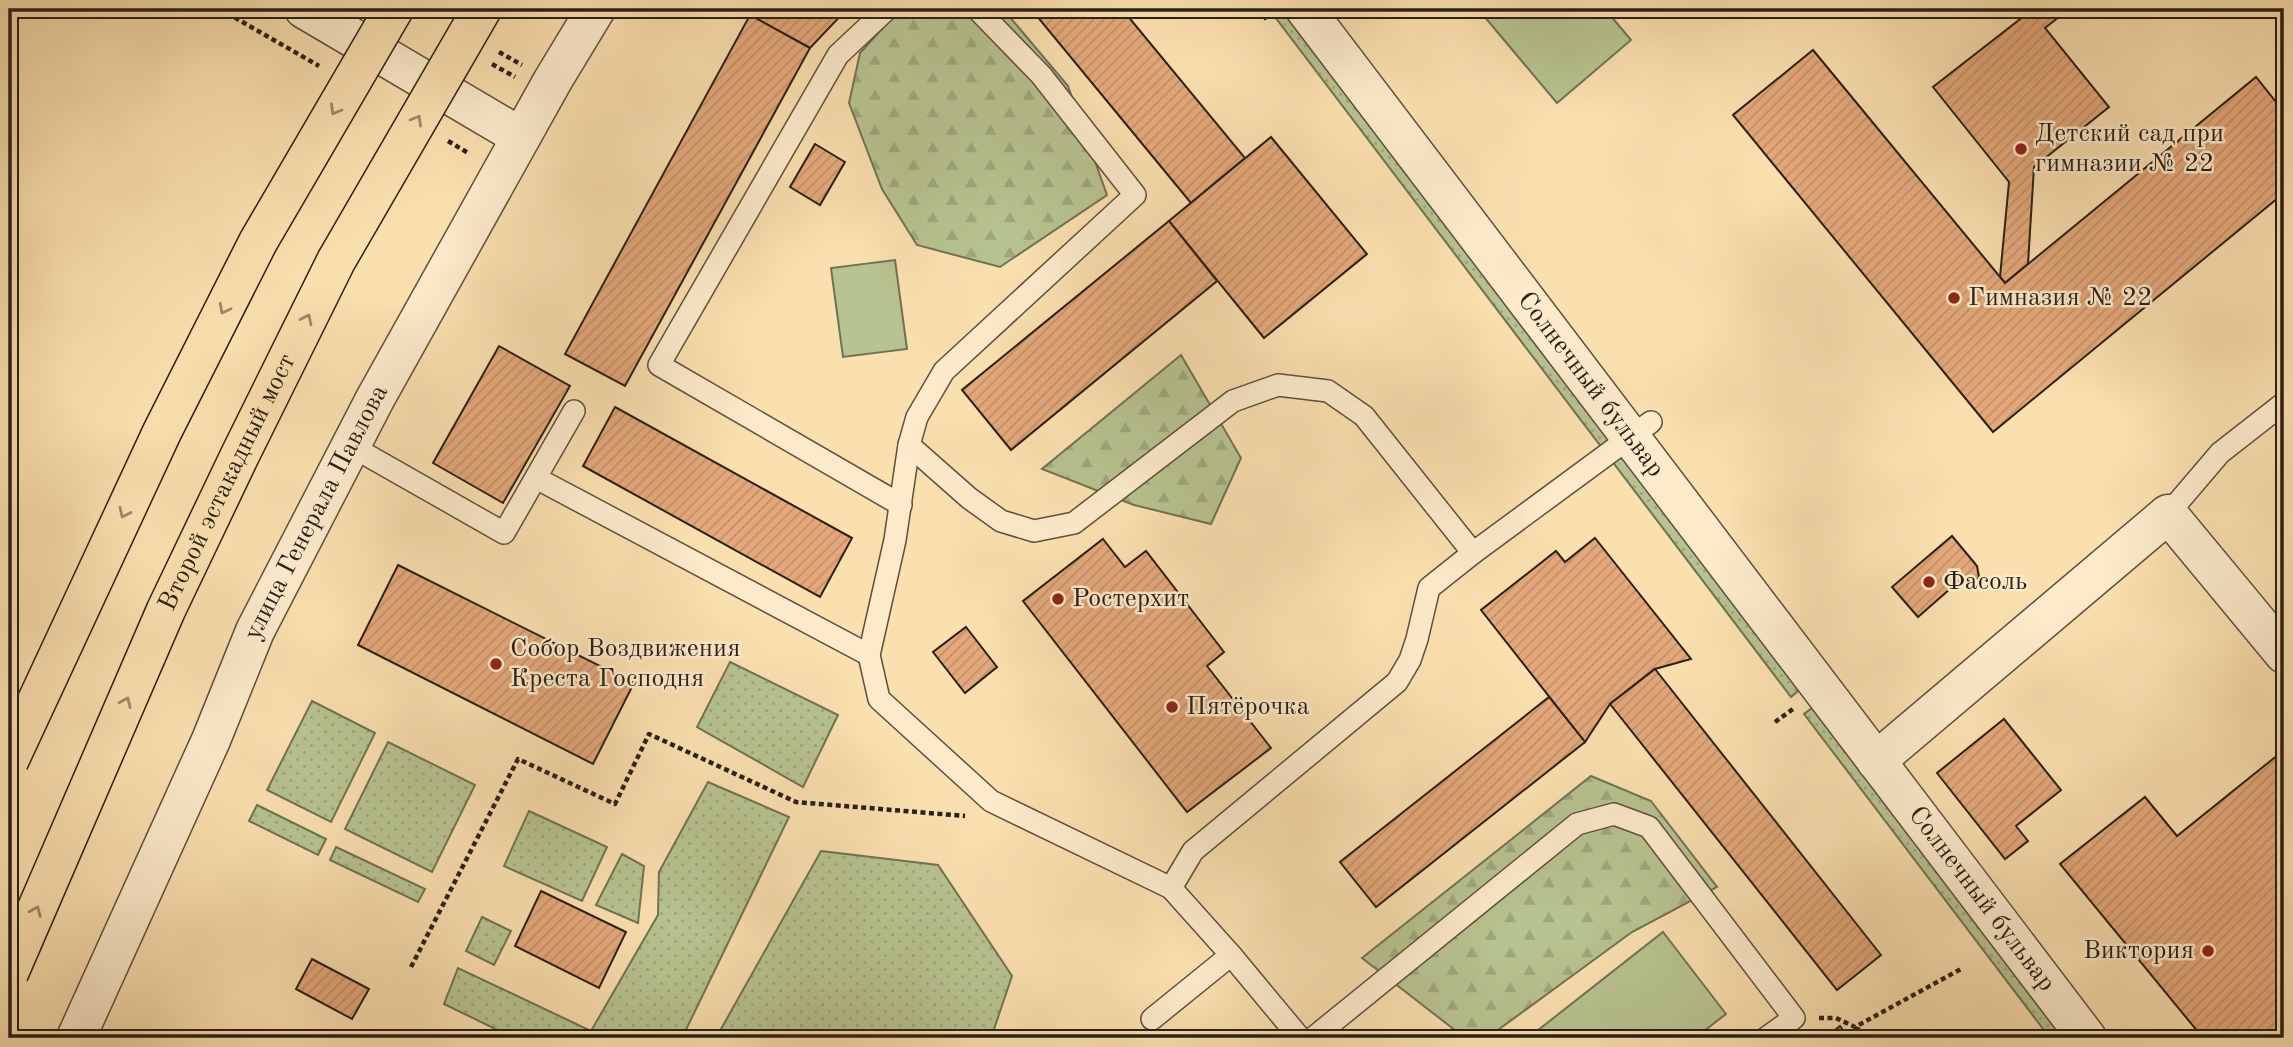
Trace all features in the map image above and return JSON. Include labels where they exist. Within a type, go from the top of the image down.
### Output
[{"type":"main road","points":[[9,761],[162,432],[258,242],[394,9]]},
{"type":"main road","name":"Второй эстакадный мост","points":[[9,973],[166,610],[335,261],[482,9]]},
{"type":"street","points":[[304,9],[521,137]]},
{"type":"street","name":"улица Генерала Павлова","points":[[76,1038],[211,740],[255,631],[351,446],[521,137],[596,9]]},
{"type":"street","name":"Солнечный бульвар","points":[[1305,9],[1641,430],[1876,761],[2087,1038]]},
{"type":"street","points":[[1876,761],[2168,514],[2284,654]]},
{"type":"lane","points":[[887,9],[838,55],[659,365],[901,505]]},
{"type":"lane","points":[[977,9],[1041,75],[1135,195],[944,371],[917,418],[909,446],[901,505],[869,656],[879,699],[991,801],[1171,888],[1300,1038]]},
{"type":"lane","points":[[909,446],[969,498],[1001,521],[1034,531],[1074,523],[1233,401],[1278,385],[1328,391],[1364,416],[1473,553]]},
{"type":"lane","points":[[2168,514],[2220,453],[2284,403]]},
{"type":"lane","points":[[351,446],[504,533],[574,411]]},
{"type":"lane","points":[[1171,888],[1193,851],[1396,682],[1410,660],[1429,589],[1473,553],[1641,430]]},
{"type":"lane","points":[[536,478],[869,656]]},
{"type":"lane","points":[[1313,1038],[1577,824],[1614,814],[1649,827],[1794,1018],[1766,1038]]},
{"type":"lane","points":[[1152,1018],[1231,955]]},
{"type":"path","points":[[411,967],[518,759],[615,804],[649,734],[796,802],[968,816]]},
{"type":"path","points":[[1855,1027],[1961,969]]},
{"type":"path","points":[[1794,1018],[1836,1018],[1880,1038]]},
{"type":"green space","points":[[900,9],[1003,9],[1068,86],[1107,195],[1000,267],[917,245],[882,189],[849,103],[860,53]]},
{"type":"green space","points":[[1269,9],[1281,9],[1799,690],[1791,697]]},
{"type":"green space","points":[[1478,9],[1605,9],[1631,40],[1557,103]]},
{"type":"green space","points":[[895,260],[907,349],[843,357],[831,268]]},
{"type":"green space","points":[[1181,355],[1241,458],[1211,524],[1134,505],[1042,469]]},
{"type":"green space","points":[[730,662],[838,715],[803,787],[697,727]]},
{"type":"green space","points":[[312,701],[375,733],[331,822],[267,790]]},
{"type":"green space","points":[[1812,708],[2063,1038],[2050,1038],[1804,714]]},
{"type":"green space","points":[[388,742],[475,785],[432,872],[345,829]]},
{"type":"green space","points":[[1591,776],[1651,801],[1717,887],[1632,932],[1487,1038],[1465,1038],[1362,958]]},
{"type":"green space","points":[[708,782],[789,817],[682,1038],[514,1038],[444,1004],[458,968],[591,1031],[658,915],[659,872]]},
{"type":"green space","points":[[257,805],[326,839],[318,855],[249,821]]},
{"type":"green space","points":[[529,811],[607,847],[582,901],[504,866]]},
{"type":"green space","points":[[336,847],[425,889],[418,902],[330,860]]},
{"type":"green space","points":[[821,851],[938,865],[1012,976],[991,1038],[716,1038]]},
{"type":"green space","points":[[622,854],[644,866],[638,923],[596,905]]},
{"type":"green space","points":[[482,917],[511,931],[494,965],[466,951]]},
{"type":"green space","points":[[1663,932],[1726,1014],[1695,1038],[1528,1038]]},
{"type":"building","points":[[753,9],[847,9],[810,48],[750,15]]},
{"type":"building","points":[[1031,9],[1122,9],[1245,158],[1191,203]]},
{"type":"building","points":[[2018,9],[2069,9],[2045,28],[2109,107],[2034,167],[2028,264],[2005,283],[2000,277],[2009,182],[1933,87],[2024,16]]},
{"type":"building","points":[[750,15],[810,48],[625,386],[565,354]]},
{"type":"building","name":"Гимназия № 22","points":[[1813,50],[2005,283],[2256,77],[2284,112],[2284,193],[1993,432],[1733,115]]},
{"type":"building","points":[[1271,137],[1367,254],[1264,338],[1169,221]]},
{"type":"building","points":[[815,144],[845,162],[820,205],[790,187]]},
{"type":"building","points":[[1169,221],[1217,281],[1011,450],[962,390]]},
{"type":"building","points":[[499,346],[570,386],[503,503],[433,463]]},
{"type":"building","points":[[615,407],[852,538],[820,597],[583,466]]},
{"type":"building","points":[[1952,536],[1977,566],[1979,577],[1972,584],[1959,581],[1918,617],[1892,587]]},
{"type":"building","points":[[1595,538],[1691,659],[1655,669],[1610,704],[1585,742],[1481,610],[1556,551],[1565,562]]},
{"type":"building","name":"Пятёрочка","points":[[1103,539],[1125,567],[1146,551],[1224,652],[1207,666],[1271,748],[1187,812],[1023,601]]},
{"type":"building","name":"Собор Воздвижения Креста Господня","points":[[398,565],[634,683],[593,764],[358,645]]},
{"type":"building","points":[[966,627],[997,667],[965,693],[933,652]]},
{"type":"building","points":[[1655,669],[1881,955],[1837,990],[1610,704]]},
{"type":"building","points":[[1549,697],[1585,742],[1376,907],[1340,862]]},
{"type":"building","points":[[2004,719],[2061,790],[2016,826],[2028,841],[2005,859],[1937,773]]},
{"type":"building","name":"Виктория","points":[[2284,750],[2284,1038],[2203,1038],[2060,864],[2145,797],[2177,836]]},
{"type":"building","points":[[541,891],[626,932],[599,988],[515,946]]},
{"type":"building","points":[[312,959],[369,989],[352,1019],[296,989]]},
{"type":"building","points":[[1840,1026],[1849,1038],[1825,1038]]},
{"type":"place","name":"Детский сад при гимназии № 22","points":[[2021,149]]},
{"type":"place","name":"Гимназия № 22","points":[[1954,298]]},
{"type":"place","name":"Фасоль","points":[[1929,582]]},
{"type":"place","name":"Ростерхит","points":[[1058,599]]},
{"type":"place","name":"Собор Воздвижения Креста Господня","points":[[496,664]]},
{"type":"place","name":"Пятёрочка","points":[[1172,707]]},
{"type":"place","name":"Виктория","points":[[2208,951]]}]
